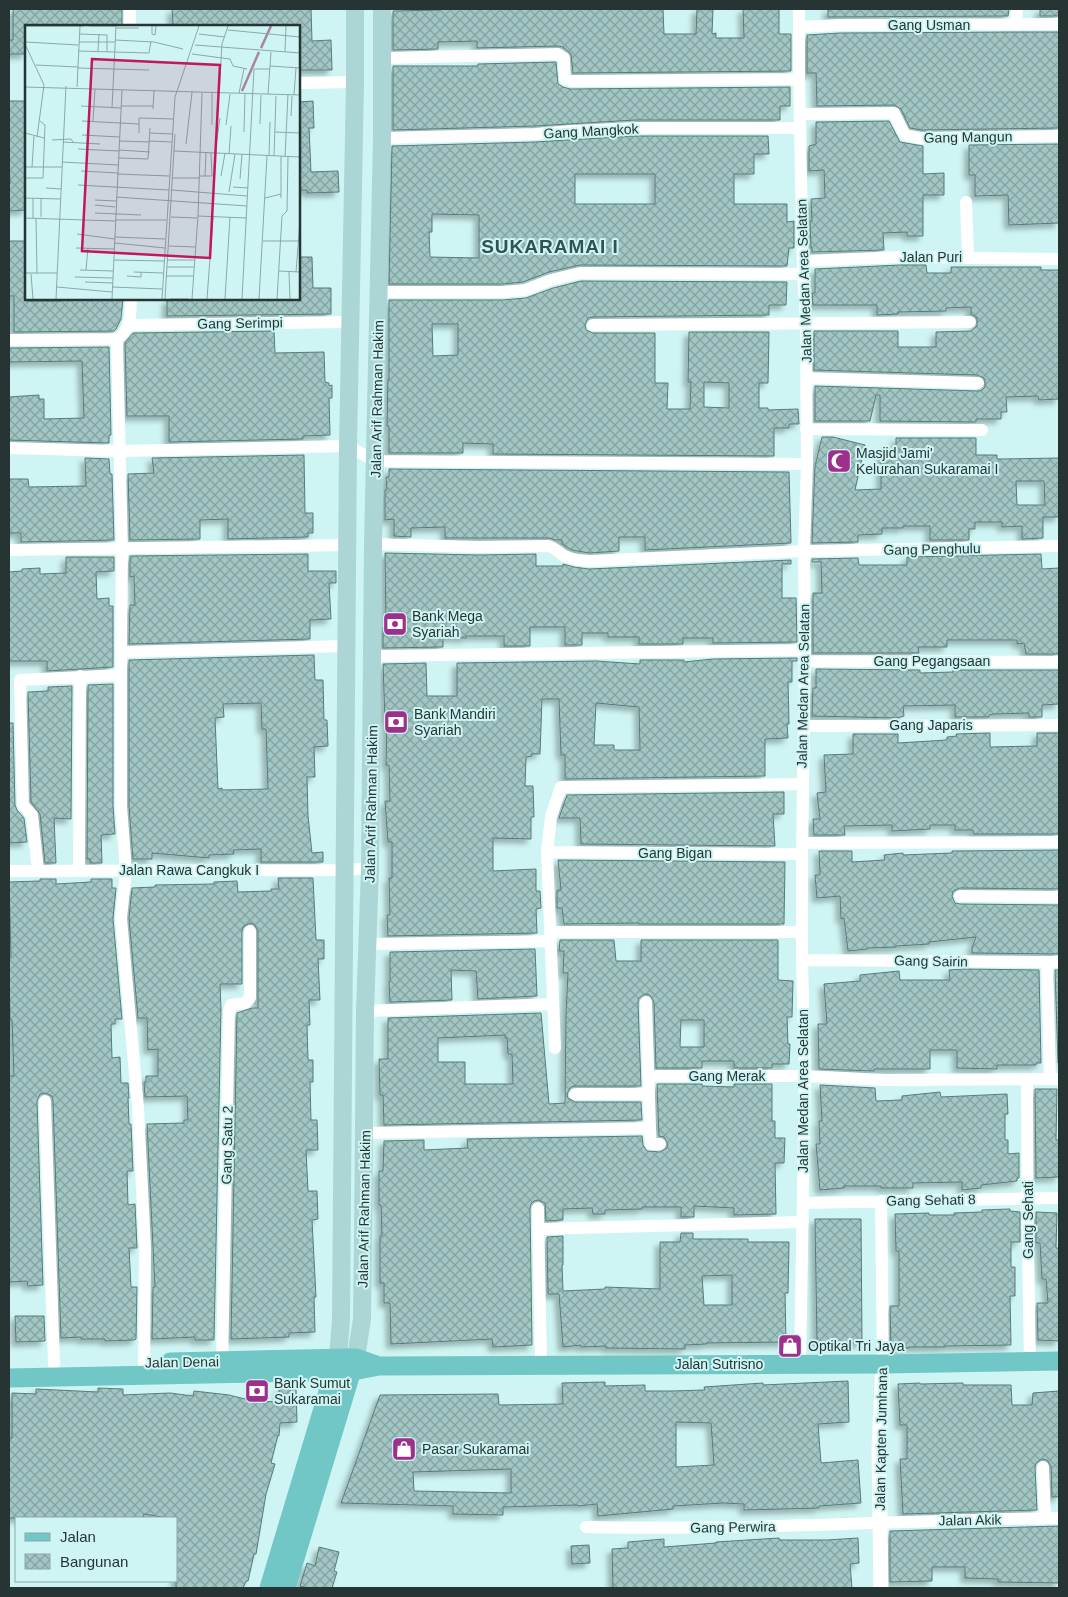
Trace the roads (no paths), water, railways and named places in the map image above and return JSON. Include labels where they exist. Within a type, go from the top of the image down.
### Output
[{"type":"main road","name":"Jalan Arif Rahman Hakim","points":[[286,1588],[345,1365],[341,1320],[348,446],[352,322],[355,9]]},
{"type":"main road","name":"Jalan Arif Rahman Hakim","points":[[269,1588],[362,1319],[365,1011],[370,868],[373,544],[382,138],[382,9]]},
{"type":"main road","name":"Jalan Sutrisno","points":[[345,1365],[883,1364],[1059,1361]]},
{"type":"main road","name":"Jalan Denai","points":[[9,1365],[54,1364],[143,1369]]},
{"type":"main road","name":"Jalan Denai","points":[[9,1378],[143,1369],[345,1365]]},
{"type":"street","points":[[130,9],[130,25]]},
{"type":"street","name":"Jalan Medan Area Selatan","points":[[799,9],[803,267],[807,378],[802,848],[805,1076],[800,1364]]},
{"type":"street","points":[[1016,24],[1017,9]]},
{"type":"street","name":"Gang Usman","points":[[799,27],[840,25],[1059,24]]},
{"type":"street","points":[[382,58],[558,54],[564,58],[565,79],[572,82],[799,79]]},
{"type":"street","points":[[300,83],[355,82]]},
{"type":"street","name":"Gang Mangun","points":[[800,114],[894,113],[905,135],[920,138],[1059,136]]},
{"type":"street","name":"Gang Mangkok","points":[[382,138],[535,134],[635,128],[800,128]]},
{"type":"street","points":[[966,202],[968,257]]},
{"type":"street","name":"Jalan Puri","points":[[379,292],[502,292],[525,290],[551,280],[580,273],[803,267],[900,257],[1059,259]]},
{"type":"street","points":[[9,340],[117,338],[123,334],[129,325],[131,300]]},
{"type":"street","name":"Gang Serimpi","points":[[129,325],[352,322]]},
{"type":"street","points":[[593,326],[970,322]]},
{"type":"street","points":[[117,338],[122,549],[120,675],[121,806],[126,871],[121,918],[138,1108],[145,1248],[143,1369]]},
{"type":"street","points":[[807,378],[978,383]]},
{"type":"street","points":[[806,430],[982,430]]},
{"type":"street","points":[[9,448],[119,451],[348,446],[375,461],[807,464]]},
{"type":"street","name":"Gang Penghulu","points":[[373,544],[479,547],[543,546],[557,548],[563,555],[574,560],[589,561],[804,551],[1059,546]]},
{"type":"street","points":[[9,550],[348,545]]},
{"type":"street","points":[[121,652],[346,646]]},
{"type":"street","name":"Gang Pegangsaan","points":[[373,656],[805,655],[1059,662]]},
{"type":"street","points":[[38,870],[32,815],[23,805],[20,680],[120,675]]},
{"type":"street","points":[[80,676],[80,871]]},
{"type":"street","name":"Gang Japaris","points":[[803,726],[1059,724]]},
{"type":"street","points":[[555,1048],[547,852],[551,817],[561,787],[803,784]]},
{"type":"street","name":"Gang Bigan","points":[[547,852],[1059,842]]},
{"type":"street","name":"Jalan Rawa Cangkuk I","points":[[9,871],[346,870],[370,868]]},
{"type":"street","points":[[960,896],[1059,897]]},
{"type":"street","name":"Gang Satu 2","points":[[222,1367],[229,1012],[231,1005],[245,1003],[250,998],[250,931]]},
{"type":"street","points":[[368,944],[551,937],[802,932]]},
{"type":"street","name":"Gang Sairin","points":[[802,960],[1053,962]]},
{"type":"street","points":[[1053,962],[1055,1079]]},
{"type":"street","points":[[646,1002],[651,1144],[660,1144]]},
{"type":"street","points":[[365,1011],[553,1004]]},
{"type":"street","name":"Gang Merak","points":[[649,1076],[805,1076],[884,1080],[1055,1079]]},
{"type":"street","name":"Gang Sehati","points":[[1028,1079],[1030,1362]]},
{"type":"street","points":[[575,1094],[649,1094]]},
{"type":"street","points":[[45,1101],[54,1364]]},
{"type":"street","points":[[365,1133],[650,1128]]},
{"type":"street","name":"Gang Sehati 8","points":[[803,1203],[1059,1198]]},
{"type":"street","name":"Jalan Kapten Jumhana","points":[[881,1201],[883,1364],[879,1449],[881,1588]]},
{"type":"street","points":[[538,1208],[541,1365]]},
{"type":"street","points":[[538,1229],[803,1222]]},
{"type":"street","points":[[1043,1467],[1045,1518]]},
{"type":"street","name":"Jalan Akik","points":[[880,1522],[1059,1518]]},
{"type":"street","name":"Gang Perwira","points":[[586,1527],[730,1527],[880,1522]]},
{"type":"place","name":"Masjid Jami' Kelurahan Sukaramai I","points":[[839,461]]},
{"type":"place","name":"Bank Mega Syariah","points":[[395,624]]},
{"type":"place","name":"Bank Mandiri Syariah","points":[[396,722]]},
{"type":"place","name":"Optikal Tri Jaya","points":[[790,1346]]},
{"type":"place","name":"Bank Sumut Sukaramai","points":[[257,1391]]},
{"type":"place","name":"Pasar Sukaramai","points":[[404,1449]]},
{"type":"district","name":"SUKARAMAI I","points":[[550,246]]}]
